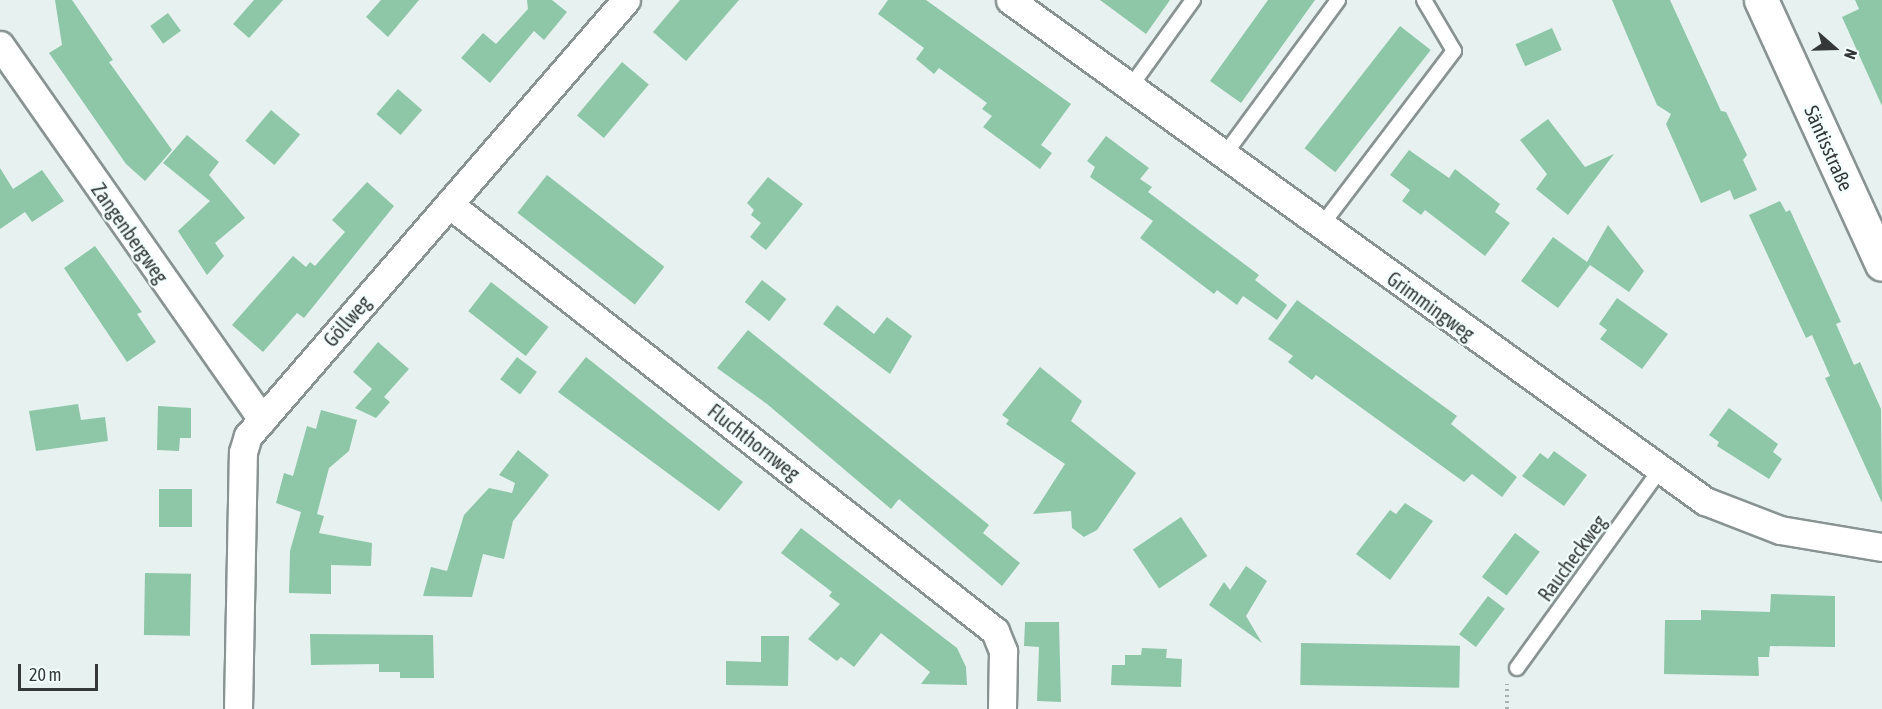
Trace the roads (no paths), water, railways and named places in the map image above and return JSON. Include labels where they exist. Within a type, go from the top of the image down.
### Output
[{"type":"street","name":"Göllweg","points":[[238,709],[243,452],[248,436],[626,0]]},
{"type":"street","name":"Grimmingweg","points":[[1010,0],[1659,471],[1705,501],[1780,530],[1882,546]]},
{"type":"street","name":"Säntisstraße","points":[[1761,0],[1882,264]]},
{"type":"street","name":"Zangenbergweg","points":[[0,45],[262,419]]},
{"type":"street","name":"Fluchthornweg","points":[[449,204],[995,630],[1004,651],[1002,709]]},
{"type":"lane","points":[[1131,87],[1193,0]]},
{"type":"lane","points":[[1225,154],[1338,0]]},
{"type":"lane","points":[[1321,226],[1454,51],[1424,0]]},
{"type":"lane","name":"Raucheckweg","points":[[1517,668],[1659,471]]}]
